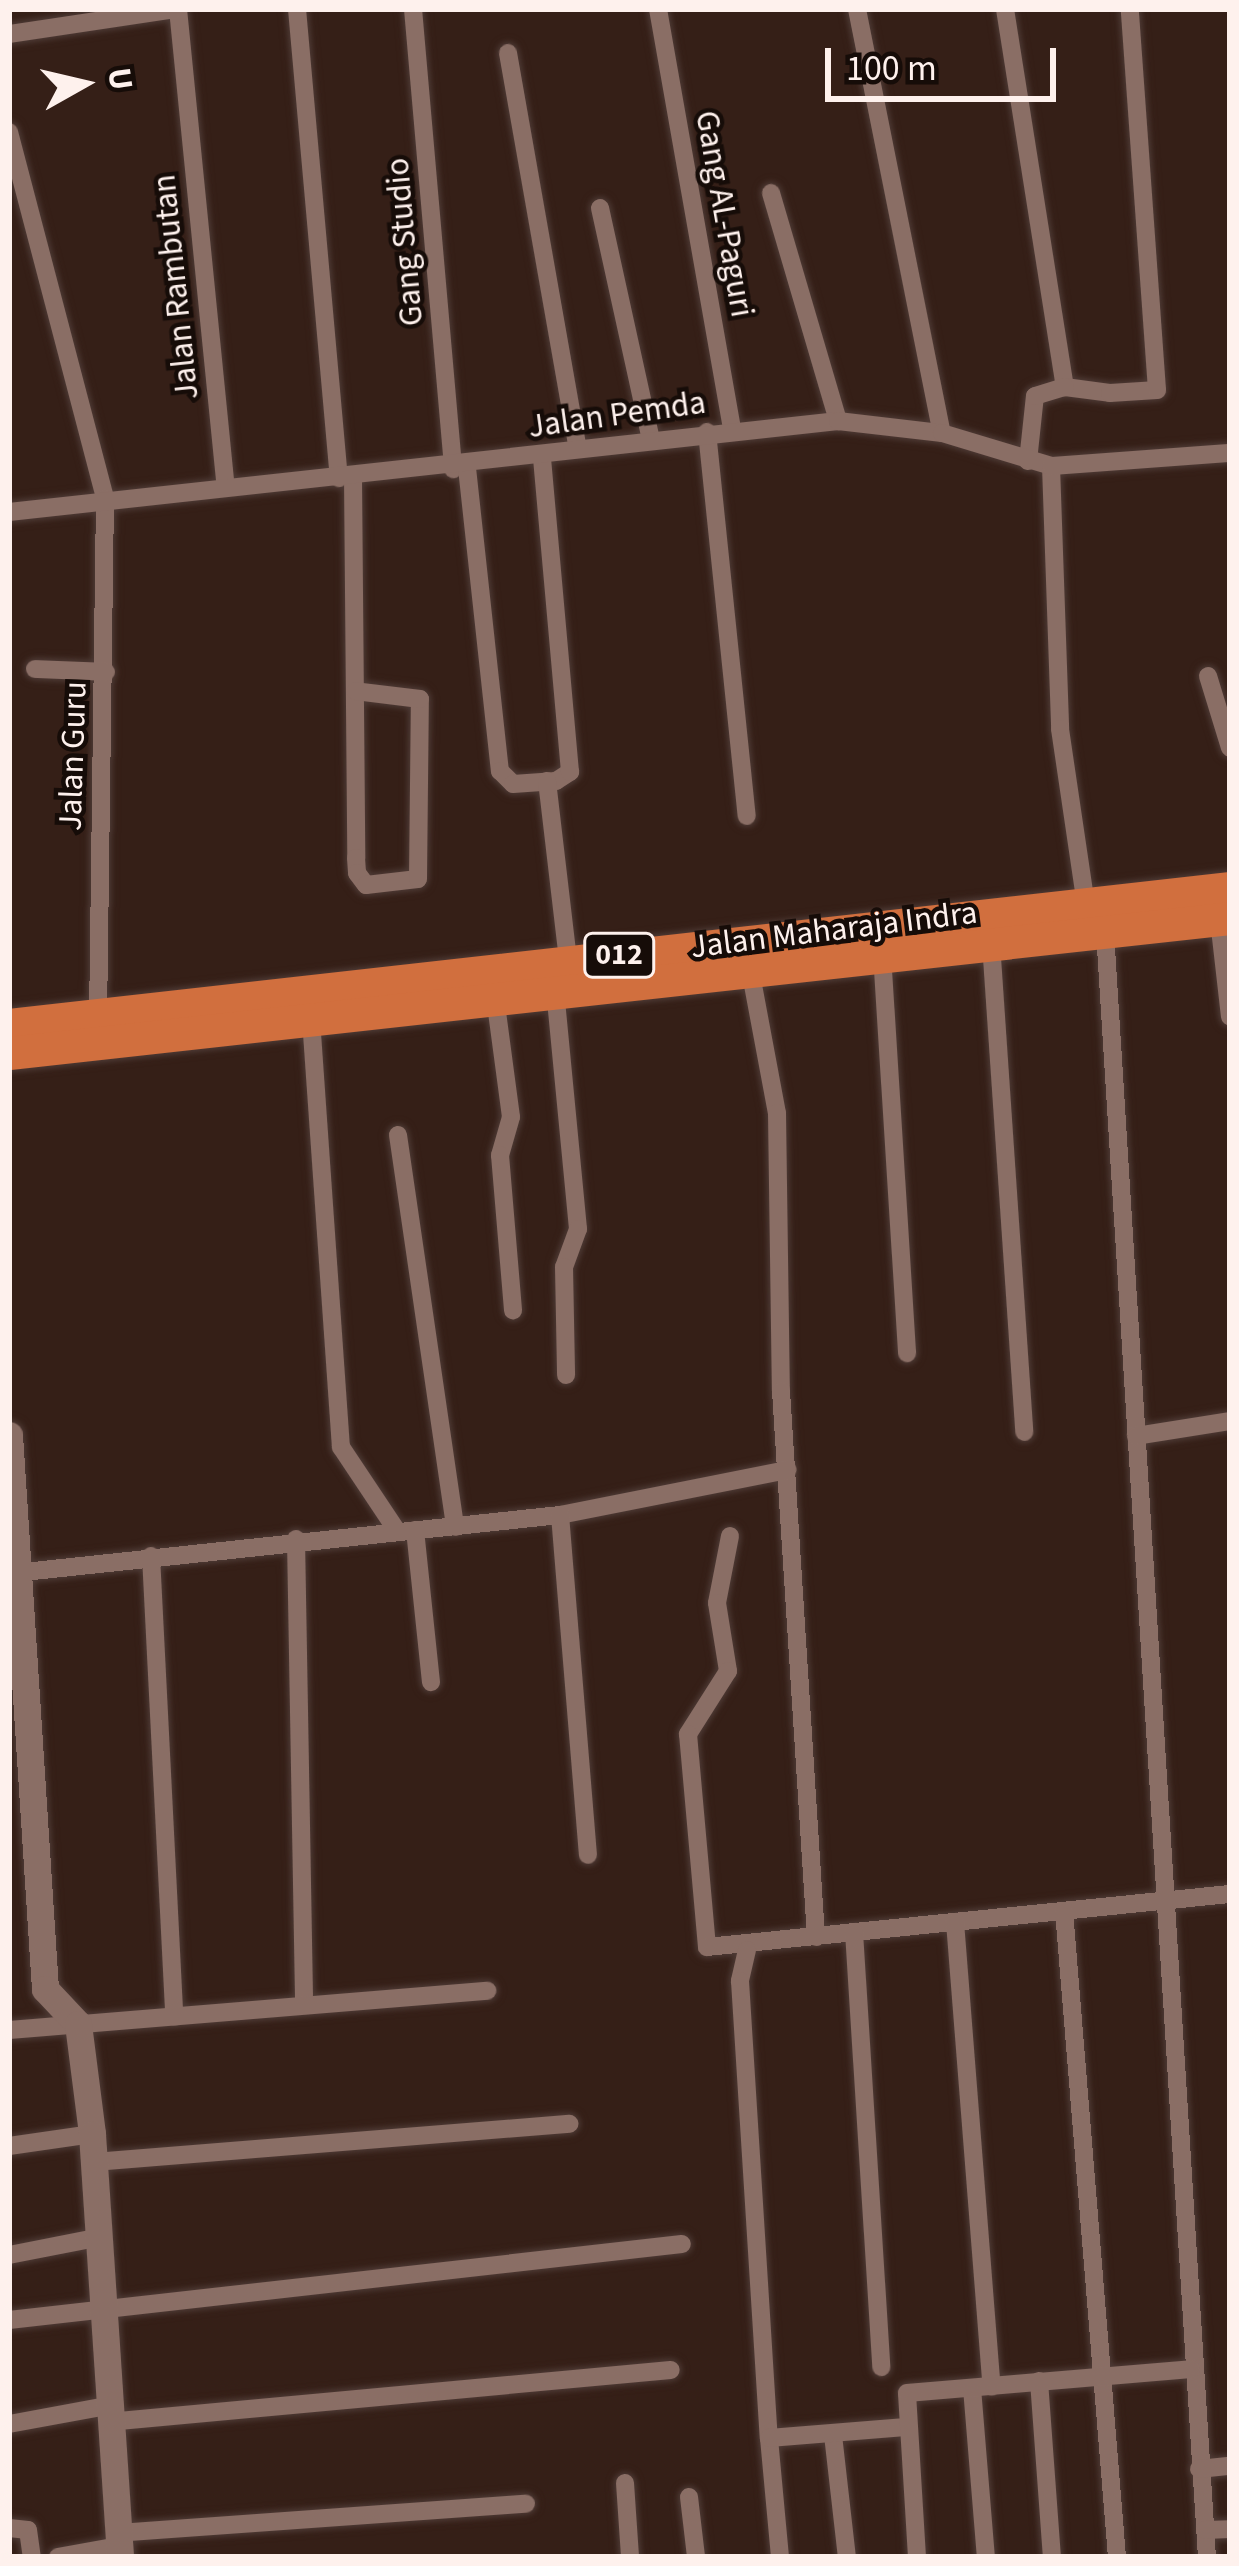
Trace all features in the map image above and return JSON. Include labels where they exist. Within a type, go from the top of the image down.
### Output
[{"type":"highway","name":"Jalan Maharaja Indra","points":[[9,1053],[142,1024],[561,975],[1085,898],[1226,908]]},
{"type":"highway","name":"Jalan Maharaja Indra","points":[[9,1025],[98,1016],[142,1024],[311,1019],[495,997],[561,975],[750,969],[1105,932],[1226,908]]},
{"type":"street","points":[[9,34],[177,9]]},
{"type":"street","name":"Jalan Rambutan","points":[[177,9],[226,488]]},
{"type":"street","points":[[297,9],[346,478],[357,873],[366,885],[418,879],[420,699],[355,691]]},
{"type":"street","name":"Gang Studio","points":[[413,9],[460,468],[500,771],[513,784],[547,782]]},
{"type":"street","name":"Gang AL-Paguri","points":[[658,9],[732,429]]},
{"type":"street","points":[[857,9],[942,433]]},
{"type":"street","points":[[1005,9],[1065,387]]},
{"type":"street","points":[[1028,461],[1035,396],[1065,387],[1156,390],[1130,9]]},
{"type":"street","points":[[508,53],[578,449]]},
{"type":"street","name":"Jalan Guru","points":[[9,131],[105,498],[98,1016]]},
{"type":"street","points":[[771,194],[838,422]]},
{"type":"street","points":[[600,208],[651,440]]},
{"type":"street","name":"Jalan Pemda","points":[[9,512],[105,498],[460,468],[707,432],[838,422],[942,433],[1051,466],[1230,453]]},
{"type":"street","points":[[707,432],[747,816]]},
{"type":"street","points":[[542,457],[571,772],[547,782],[578,1229],[563,1267],[566,1375]]},
{"type":"street","points":[[1051,466],[1060,729],[1085,898]]},
{"type":"street","points":[[35,669],[106,672]]},
{"type":"street","points":[[1208,676],[1230,748]]},
{"type":"street","points":[[1226,908],[1230,1016]]},
{"type":"street","points":[[1105,932],[1207,2557]]},
{"type":"street","points":[[991,943],[1024,1432]]},
{"type":"street","points":[[882,954],[907,1353]]},
{"type":"street","points":[[750,969],[777,1113],[788,1470],[816,1937]]},
{"type":"street","points":[[495,997],[511,1117],[500,1155],[513,1310]]},
{"type":"street","points":[[311,1019],[341,1447],[406,1531],[431,1682]]},
{"type":"street","points":[[398,1135],[454,1527]]},
{"type":"street","points":[[1136,1436],[1230,1421]]},
{"type":"street","points":[[9,1435],[45,1989],[77,2024],[93,2148],[119,2545]]},
{"type":"street","points":[[19,1566],[560,1515],[788,1470]]},
{"type":"street","points":[[560,1515],[588,1855]]},
{"type":"street","points":[[730,1536],[717,1603],[728,1671],[688,1734],[706,1942],[747,1950],[854,1931],[1230,1894]]},
{"type":"street","points":[[296,1539],[304,2004]]},
{"type":"street","points":[[151,1556],[174,2016]]},
{"type":"street","points":[[1064,1911],[1096,2374],[1117,2557]]},
{"type":"street","points":[[955,1922],[982,2388],[986,2557]]},
{"type":"street","points":[[854,1931],[881,2367]]},
{"type":"street","points":[[747,1950],[740,1981],[780,2557]]},
{"type":"street","points":[[9,2030],[488,1991]]},
{"type":"street","points":[[9,2146],[93,2148],[569,2124]]},
{"type":"street","points":[[9,2255],[96,2238]]},
{"type":"street","points":[[9,2320],[100,2302],[682,2244]]},
{"type":"street","points":[[916,2557],[906,2427],[908,2393],[1192,2369]]},
{"type":"street","points":[[9,2424],[671,2370]]},
{"type":"street","points":[[1039,2381],[1052,2557]]},
{"type":"street","points":[[770,2438],[906,2427]]},
{"type":"street","points":[[832,2435],[847,2557]]},
{"type":"street","points":[[1199,2469],[1230,2466]]},
{"type":"street","points":[[625,2483],[630,2557]]},
{"type":"street","points":[[689,2497],[696,2557]]},
{"type":"street","points":[[58,2557],[119,2545],[526,2504]]},
{"type":"street","points":[[9,2528],[28,2530],[32,2557]]},
{"type":"street","points":[[1204,2530],[1230,2529]]}]
